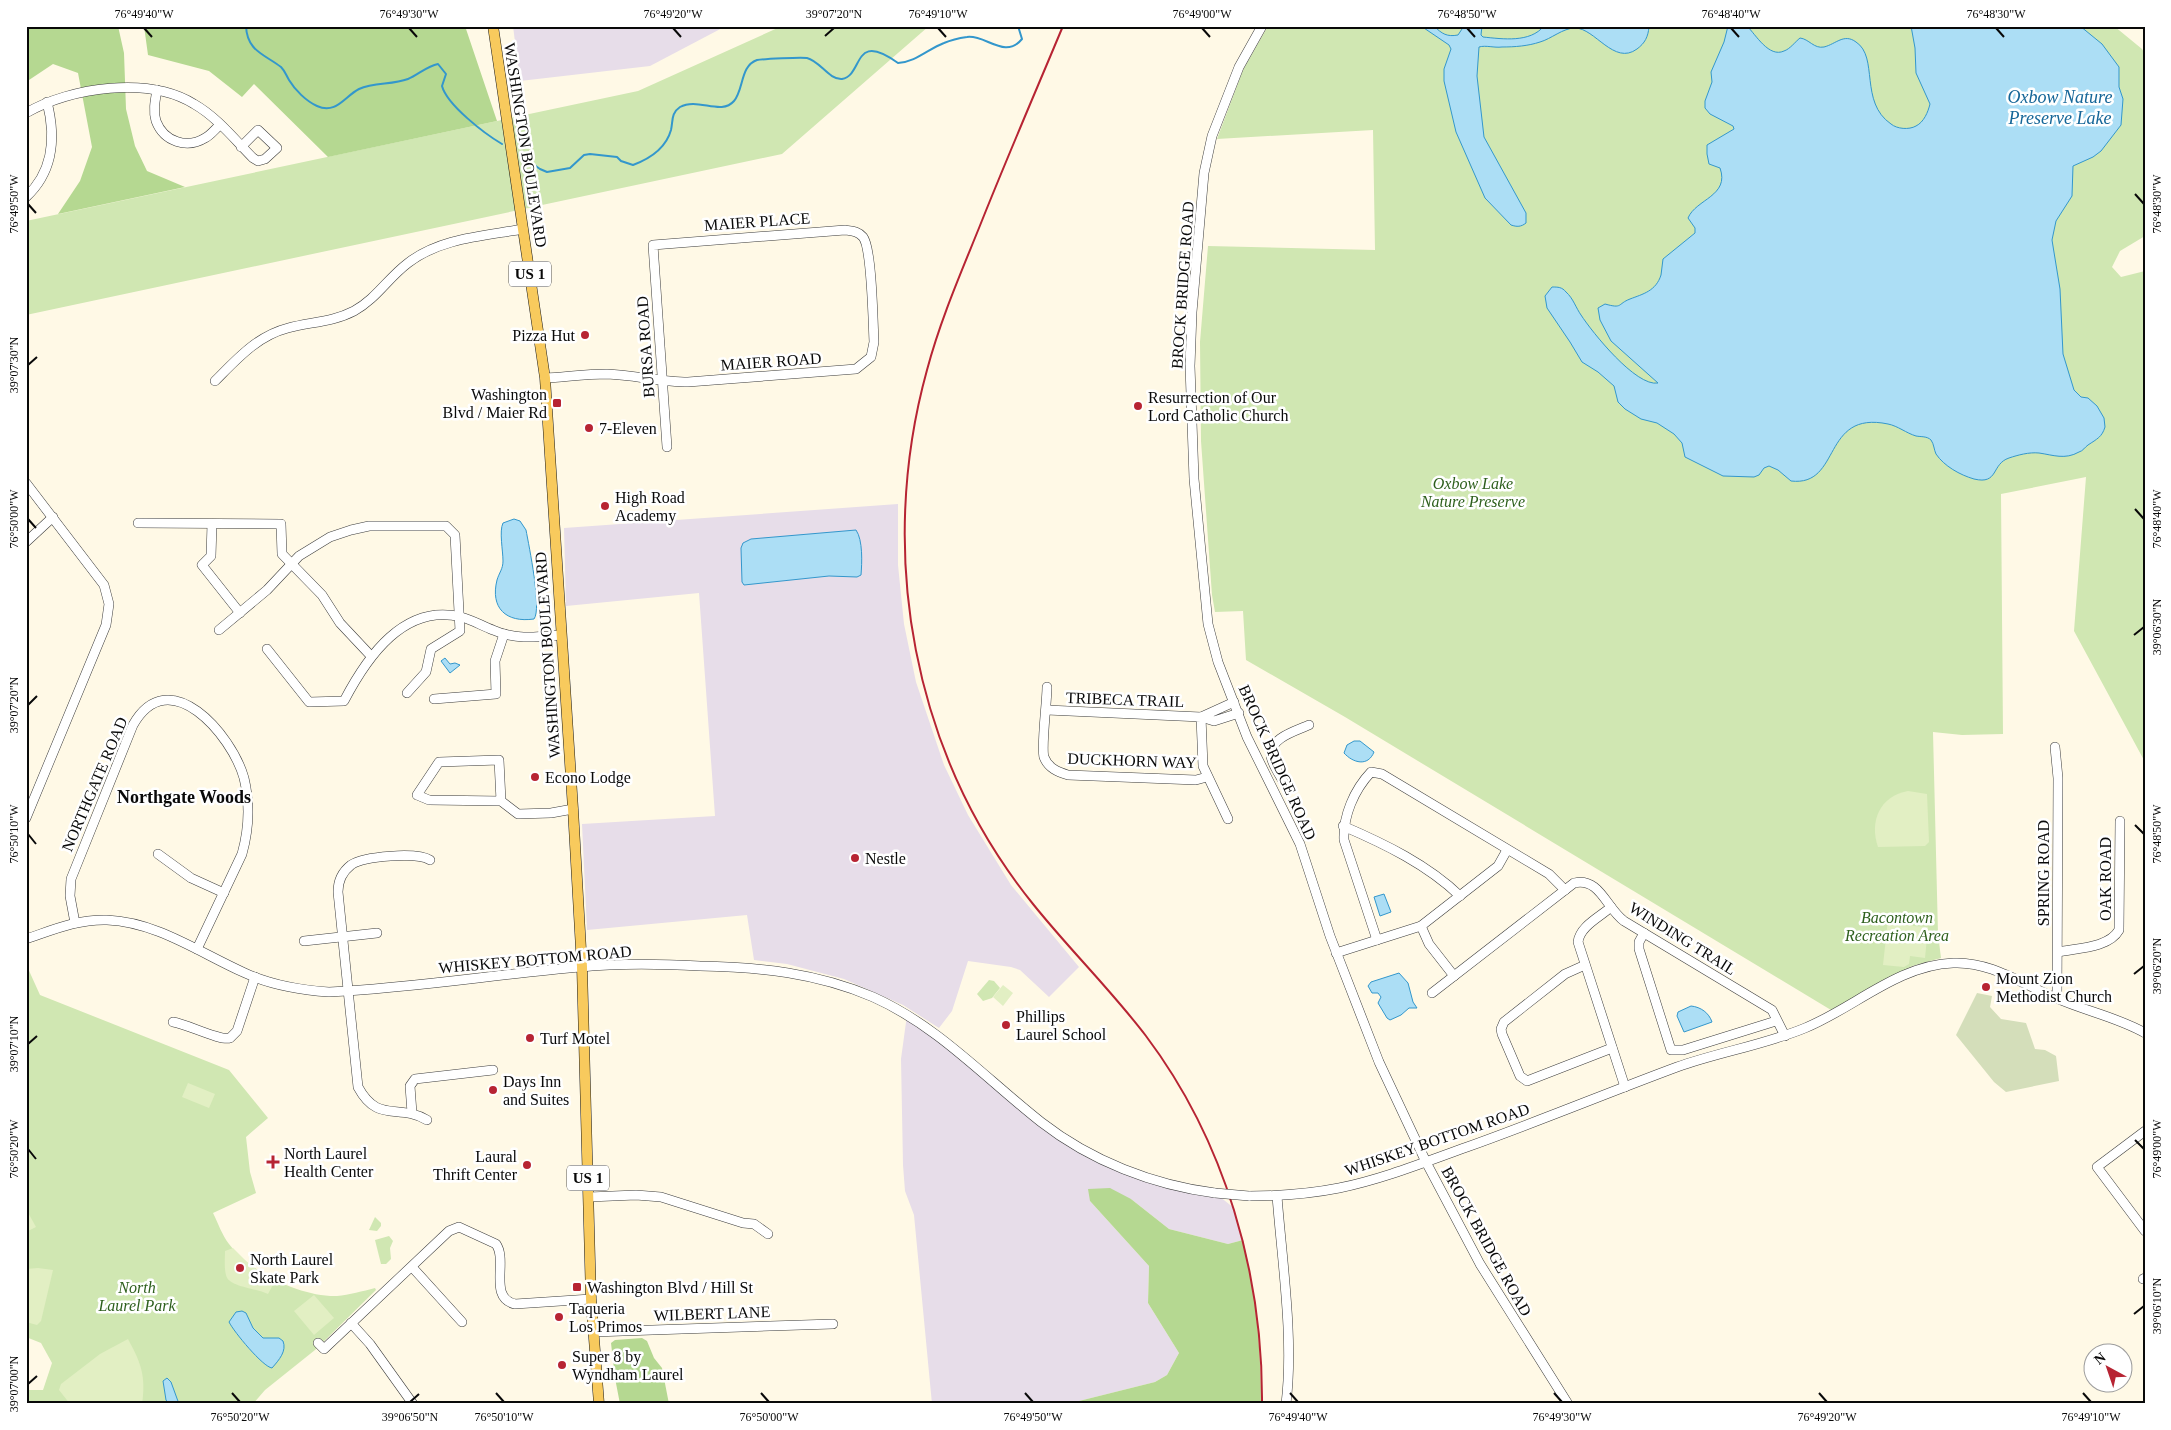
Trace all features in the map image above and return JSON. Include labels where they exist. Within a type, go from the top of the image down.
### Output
[{"type":"main road","name":"WASHINGTON BOULEVARD","points":[[493,27],[545,378],[582,967],[591,1299],[599,1404]]},
{"type":"main road","name":"US 1","points":[[599,1388],[603,1404]]},
{"type":"street","name":"BROCK BRIDGE ROAD","points":[[1262,26],[1239,67],[1212,136],[1204,173],[1192,312],[1190,366],[1194,479],[1208,624],[1218,662],[1258,760],[1300,844],[1336,953],[1376,1053],[1426,1162],[1480,1264],[1568,1404]]},
{"type":"street","points":[[26,113],[47,102],[105,89],[137,88],[157,90],[184,98],[204,111],[242,147]]},
{"type":"street","points":[[157,90],[154,106],[156,121],[163,132],[173,140],[186,144],[196,142],[205,138],[220,125]]},
{"type":"street","points":[[26,197],[42,178],[52,151],[52,126],[47,102]]},
{"type":"street","points":[[216,381],[251,347],[270,334],[338,318],[360,308],[380,291],[406,264],[430,249],[457,240],[523,229]]},
{"type":"street","name":"MAIER PLACE","points":[[653,245],[845,230],[862,235]]},
{"type":"street","name":"MAIER ROAD","points":[[545,378],[607,374],[688,382],[850,370],[862,366],[871,357],[874,342],[868,250],[862,235]]},
{"type":"street","name":"BURSA ROAD","points":[[653,245],[667,447]]},
{"type":"street","points":[[26,484],[104,585],[109,604],[106,625],[26,818]]},
{"type":"street","points":[[26,542],[53,517]]},
{"type":"street","points":[[138,523],[281,524],[280,549],[291,564],[322,595],[340,623],[371,656]]},
{"type":"street","points":[[212,524],[211,556],[202,565],[240,613]]},
{"type":"street","points":[[219,630],[268,590],[291,564],[320,542],[351,530],[379,526],[446,526],[455,535],[460,631],[431,649],[426,672],[407,693]]},
{"type":"street","points":[[267,649],[309,702],[344,701],[359,672],[371,656],[400,628],[434,615],[460,616],[504,634],[522,638],[561,635]]},
{"type":"street","points":[[434,699],[496,694],[495,661],[504,634]]},
{"type":"street","name":"DUCKHORN WAY","points":[[1047,687],[1044,757],[1047,763],[1060,773],[1196,780],[1207,777]]},
{"type":"street","name":"NORTHGATE ROAD","points":[[75,923],[70,896],[72,879],[133,725],[150,706],[165,700],[175,700],[184,702],[197,710],[211,723],[231,747],[244,778],[248,810],[246,840],[242,854],[197,949]]},
{"type":"street","name":"TRIBECA TRAIL","points":[[1201,717],[1234,702]]},
{"type":"street","name":"TRIBECA TRAIL","points":[[1047,710],[1201,717],[1214,721],[1239,713]]},
{"type":"street","points":[[1201,717],[1201,752],[1207,777],[1228,819]]},
{"type":"street","points":[[1258,760],[1271,754],[1275,744],[1281,739],[1309,725]]},
{"type":"street","name":"SPRING ROAD","points":[[2055,747],[2058,778],[2057,999]]},
{"type":"street","points":[[1271,754],[1283,781]]},
{"type":"street","points":[[501,800],[499,760],[439,762],[418,795],[429,800],[501,800],[518,814],[551,813],[573,809]]},
{"type":"street","points":[[1377,940],[1344,840],[1343,826],[1347,811],[1371,772],[1376,772],[1549,874],[1565,890]]},
{"type":"street","name":"OAK ROAD","points":[[2058,952],[2106,942],[2116,935],[2119,930],[2118,866],[2120,821]]},
{"type":"street","points":[[1343,826],[1368,837],[1428,870],[1460,896]]},
{"type":"street","points":[[1336,953],[1421,926],[1498,866],[1507,850]]},
{"type":"street","points":[[158,854],[191,878],[224,894]]},
{"type":"street","points":[[427,1120],[412,1113],[379,1110],[366,1101],[358,1087],[338,884],[351,865],[366,860],[412,855],[425,857],[430,860]]},
{"type":"street","name":"WINDING TRAIL","points":[[1432,993],[1574,883],[1585,882],[1591,884],[1621,919],[1772,1010],[1776,1021],[1781,1026],[1781,1037]]},
{"type":"street","points":[[1611,907],[1585,928],[1579,935],[1578,942],[1625,1087]]},
{"type":"street","name":"WHISKEY BOTTOM ROAD","points":[[26,939],[75,923],[108,920],[143,926],[256,977],[296,988],[330,992],[582,967],[655,965],[758,968],[801,974],[851,989],[888,1005],[930,1029],[1042,1123],[1083,1149],[1119,1167],[1158,1181],[1216,1193],[1249,1196],[1277,1196],[1340,1188],[1426,1162],[1696,1060],[1781,1037],[1828,1018],[1910,972],[1942,964],[1961,963],[1987,967],[2057,999],[2122,1021],[2145,1033]]},
{"type":"street","points":[[1421,926],[1429,944],[1454,976]]},
{"type":"street","points":[[304,941],[377,933]]},
{"type":"street","points":[[1644,933],[1639,942],[1639,950],[1671,1050],[1684,1050],[1776,1021]]},
{"type":"street","points":[[1585,965],[1565,974],[1504,1022],[1501,1029],[1502,1034],[1520,1076],[1527,1081],[1612,1048]]},
{"type":"street","points":[[173,1022],[188,1025],[221,1039],[230,1038],[236,1031],[256,977]]},
{"type":"street","points":[[412,1113],[410,1086],[414,1079],[493,1070]]},
{"type":"street","points":[[2145,1131],[2097,1167],[2145,1230]]},
{"type":"street","points":[[589,1197],[636,1195],[661,1197],[743,1223],[754,1224],[768,1234]]},
{"type":"street","points":[[1277,1196],[1288,1333],[1286,1404]]},
{"type":"street","points":[[318,1343],[324,1349],[454,1228],[464,1228],[496,1244],[500,1252],[500,1290],[507,1301],[515,1304],[591,1299]]},
{"type":"street","points":[[412,1267],[462,1322]]},
{"type":"street","points":[[351,1323],[373,1348],[413,1404]]},
{"type":"street","name":"WILBERT LANE","points":[[593,1332],[833,1324]]},
{"type":"shaded area","points":[[513,26],[726,26],[650,66],[520,81]]},
{"type":"shaded area","points":[[898,504],[898,565],[904,624],[916,682],[944,765],[968,815],[1011,885],[1079,967],[1049,997],[1020,970],[968,961],[952,1011],[939,1028],[903,1005],[844,979],[787,964],[754,960],[747,915],[587,930],[582,824],[715,816],[699,593],[566,606],[564,528]]},
{"type":"shaded area","points":[[907,1015],[1024,1108],[1119,1167],[1215,1193],[1234,1208],[1243,1240],[1228,1244],[1169,1229],[1131,1199],[1090,1201],[1149,1266],[1148,1303],[1179,1353],[1167,1375],[1155,1382],[1067,1404],[932,1404],[914,1215],[905,1191],[903,1165],[901,1059]]},
{"type":"green space","points":[[26,26],[118,26],[124,53],[126,109],[135,146],[147,171],[185,187],[58,214],[80,181],[92,147],[78,73],[53,64],[26,82]]},
{"type":"green space","points":[[144,26],[465,26],[497,121],[328,157],[254,84],[242,97],[209,71],[148,55]]},
{"type":"green space","points":[[782,26],[929,26],[782,154],[26,315],[26,221],[638,91]]},
{"type":"green space","name":"Oxbow Lake Nature Preserve","points":[[1268,26],[2114,26],[2142,49],[2145,54],[2145,236],[2120,251],[2112,267],[2121,277],[2145,271],[2145,762],[2074,631],[2086,477],[2001,494],[2003,734],[1962,735],[1933,732],[1938,934],[1941,958],[1912,966],[1831,1010],[1345,717],[1246,660],[1243,611],[1215,612],[1212,595],[1201,441],[1200,342],[1208,246],[1375,250],[1373,130],[1217,139],[1243,70]]},
{"type":"green space","points":[[1908,791],[1927,794],[1929,842],[1925,846],[1878,847],[1875,828],[1879,811],[1890,798]]},
{"type":"green space","name":"Bacontown Recreation Area","points":[[1888,919],[1913,921],[1913,926],[1928,927],[1925,958],[1910,956],[1909,964],[1904,967],[1883,965]]},
{"type":"green space","name":"North Laurel Park","points":[[26,964],[40,995],[229,1070],[268,1118],[246,1137],[250,1172],[256,1193],[213,1213],[222,1233],[238,1255],[278,1281],[308,1292],[337,1296],[375,1288],[376,1290],[315,1350],[265,1390],[253,1404],[32,1404],[26,1397],[26,1390],[43,1390],[52,1363],[41,1343],[26,1337]]},
{"type":"green space","points":[[989,980],[994,981],[1000,988],[992,998],[983,1001],[977,994]]},
{"type":"green space","points":[[1003,985],[1013,993],[1003,1006],[993,997]]},
{"type":"green space","points":[[1977,993],[1992,996],[1990,1007],[2001,1019],[2026,1023],[2035,1049],[2045,1050],[2056,1056],[2059,1081],[2006,1092],[1994,1082],[1956,1035]]},
{"type":"green space","points":[[188,1083],[215,1094],[209,1108],[182,1097]]},
{"type":"green space","points":[[1110,1188],[1131,1199],[1169,1229],[1228,1244],[1243,1240],[1257,1321],[1261,1404],[1067,1404],[1155,1382],[1167,1375],[1179,1353],[1148,1303],[1149,1266],[1090,1201],[1088,1189]]},
{"type":"green space","points":[[26,1209],[36,1227],[26,1232]]},
{"type":"green space","points":[[375,1217],[381,1223],[381,1226],[377,1231],[369,1230]]},
{"type":"green space","points":[[389,1236],[393,1241],[390,1248],[391,1259],[386,1264],[381,1264],[375,1240]]},
{"type":"green space","name":"North Laurel Skate Park","points":[[233,1248],[250,1265],[275,1281],[268,1294],[237,1285],[228,1279],[225,1269],[225,1251]]},
{"type":"green space","points":[[26,1269],[53,1270],[41,1321],[37,1325],[26,1322]]},
{"type":"green space","points":[[314,1295],[334,1318],[314,1335],[294,1311]]},
{"type":"green space","points":[[642,1338],[647,1341],[654,1358],[662,1368],[669,1404],[620,1404],[611,1343],[615,1340]]},
{"type":"green space","points":[[128,1339],[136,1355],[143,1377],[142,1404],[70,1404],[59,1390],[61,1384],[100,1354]]},
{"type":"water","points":[[1421,26],[1434,26],[1442,33],[1451,36],[1458,35],[1464,26],[1482,26],[1481,35],[1483,37],[1507,39],[1531,35],[1544,26],[1649,27],[1644,42],[1637,49],[1629,53],[1620,53],[1613,50],[1590,34],[1575,28],[1566,30],[1544,41],[1521,46],[1479,47],[1477,76],[1484,137],[1526,213],[1526,223],[1517,226],[1511,225],[1485,198],[1456,132],[1444,81],[1444,69],[1451,49],[1449,45]]},
{"type":"water","name":"Oxbow Nature Preserve Lake","points":[[1728,26],[1747,26],[1768,49],[1778,52],[1788,49],[1800,38],[1820,47],[1828,46],[1844,39],[1856,42],[1863,49],[1867,58],[1872,92],[1875,104],[1881,115],[1896,127],[1903,128],[1910,128],[1919,124],[1927,113],[1930,104],[1916,73],[1915,48],[1911,26],[2080,26],[2102,44],[2119,67],[2119,87],[2123,99],[2121,125],[2101,151],[2093,157],[2073,166],[2072,196],[2056,221],[2052,240],[2060,289],[2063,354],[2074,390],[2081,397],[2088,398],[2097,406],[2104,418],[2105,427],[2099,438],[2082,451],[2069,456],[2031,453],[2009,458],[1999,465],[1991,477],[1982,480],[1974,479],[1953,470],[1939,458],[1931,440],[1928,438],[1916,436],[1888,424],[1867,423],[1852,428],[1841,437],[1818,473],[1807,480],[1791,481],[1778,470],[1769,466],[1754,477],[1723,476],[1685,457],[1682,443],[1674,434],[1657,423],[1641,419],[1618,402],[1614,386],[1598,372],[1582,362],[1547,308],[1545,296],[1552,287],[1563,289],[1615,357],[1638,376],[1649,382],[1658,383],[1611,341],[1600,320],[1598,308],[1605,304],[1619,305],[1656,285],[1661,275],[1663,259],[1695,233],[1695,228],[1688,218],[1720,185],[1722,177],[1720,168],[1709,164],[1707,145],[1734,129],[1733,126],[1710,114],[1705,108],[1705,101],[1712,82],[1711,72],[1724,42]]},
{"type":"water","points":[[514,519],[520,521],[526,530],[536,591],[537,603],[534,619],[515,619],[508,616],[498,606],[496,598],[497,580],[503,564],[502,527],[503,523]]},
{"type":"water","points":[[856,530],[860,540],[862,558],[861,575],[857,577],[829,576],[744,585],[742,582],[741,548],[743,543],[751,539]]},
{"type":"water","points":[[445,658],[450,664],[460,665],[450,673],[441,661]]},
{"type":"water","points":[[1354,741],[1360,741],[1374,752],[1368,760],[1364,762],[1356,761],[1344,753],[1347,745]]},
{"type":"water","points":[[1384,894],[1391,912],[1380,916],[1374,897]]},
{"type":"water","points":[[1399,973],[1408,983],[1413,1002],[1417,1008],[1409,1008],[1401,1015],[1390,1020],[1378,1003],[1381,997],[1378,993],[1372,993],[1368,986],[1371,982]]},
{"type":"water","points":[[1691,1006],[1704,1011],[1712,1022],[1684,1032],[1677,1016],[1678,1012]]},
{"type":"water","points":[[242,1311],[246,1313],[253,1328],[263,1338],[279,1338],[283,1341],[283,1352],[272,1368],[256,1356],[242,1341],[229,1322],[236,1312]]},
{"type":"water","points":[[167,1378],[171,1382],[179,1404],[169,1404],[166,1400],[163,1381]]},
{"type":"waterway","points":[[26,32],[30,26]]},
{"type":"waterway","points":[[246,26],[249,41],[253,47],[281,67],[294,88],[305,98],[313,104],[324,108],[340,104],[359,89],[371,85],[408,79],[438,64],[446,74],[442,86],[451,102],[477,126],[502,144]]},
{"type":"waterway","points":[[523,157],[547,172],[570,168],[584,155],[590,154],[617,157],[621,161],[633,165],[645,160],[661,147],[669,136],[674,115],[680,107],[687,104],[723,107],[734,101],[745,72],[757,60],[807,58],[833,77],[842,79],[849,76],[861,57],[866,53],[873,51],[883,54],[898,63],[916,58],[947,42],[967,37],[974,37],[995,45],[1009,47],[1022,39],[1018,26]]},
{"type":"railway","points":[[1063,26],[958,281],[927,370],[912,440],[905,510],[906,581],[916,650],[933,718],[959,784],[992,846],[1033,904],[1119,1002],[1146,1036],[1174,1077],[1198,1119],[1218,1164],[1234,1210],[1247,1258],[1261,1355],[1262,1404]]},
{"type":"place","name":"Pizza Hut","points":[[585,335]]},
{"type":"place","name":"Washington Blvd / Maier Rd","points":[[557,403]]},
{"type":"place","name":"Resurrection of Our Lord Catholic Church","points":[[1138,406]]},
{"type":"place","name":"7-Eleven","points":[[589,428]]},
{"type":"place","name":"High Road Academy","points":[[605,506]]},
{"type":"place","name":"Econo Lodge","points":[[535,777]]},
{"type":"place","name":"Nestle","points":[[855,858]]},
{"type":"place","name":"Mount Zion Methodist Church","points":[[1986,987]]},
{"type":"place","name":"Phillips Laurel School","points":[[1006,1025]]},
{"type":"place","name":"Turf Motel","points":[[530,1038]]},
{"type":"place","name":"Days Inn and Suites","points":[[493,1090]]},
{"type":"place","name":"North Laurel Health Center","points":[[273,1162]]},
{"type":"place","name":"Laural Thrift Center","points":[[527,1165]]},
{"type":"place","name":"North Laurel Skate Park","points":[[240,1268]]},
{"type":"place","name":"Washington Blvd / Hill St","points":[[577,1287]]},
{"type":"place","name":"Taqueria Los Primos","points":[[559,1317]]},
{"type":"place","name":"Super 8 by Wyndham Laurel","points":[[562,1365]]},
{"type":"district","name":"Northgate Woods","points":[[184,797]]}]
